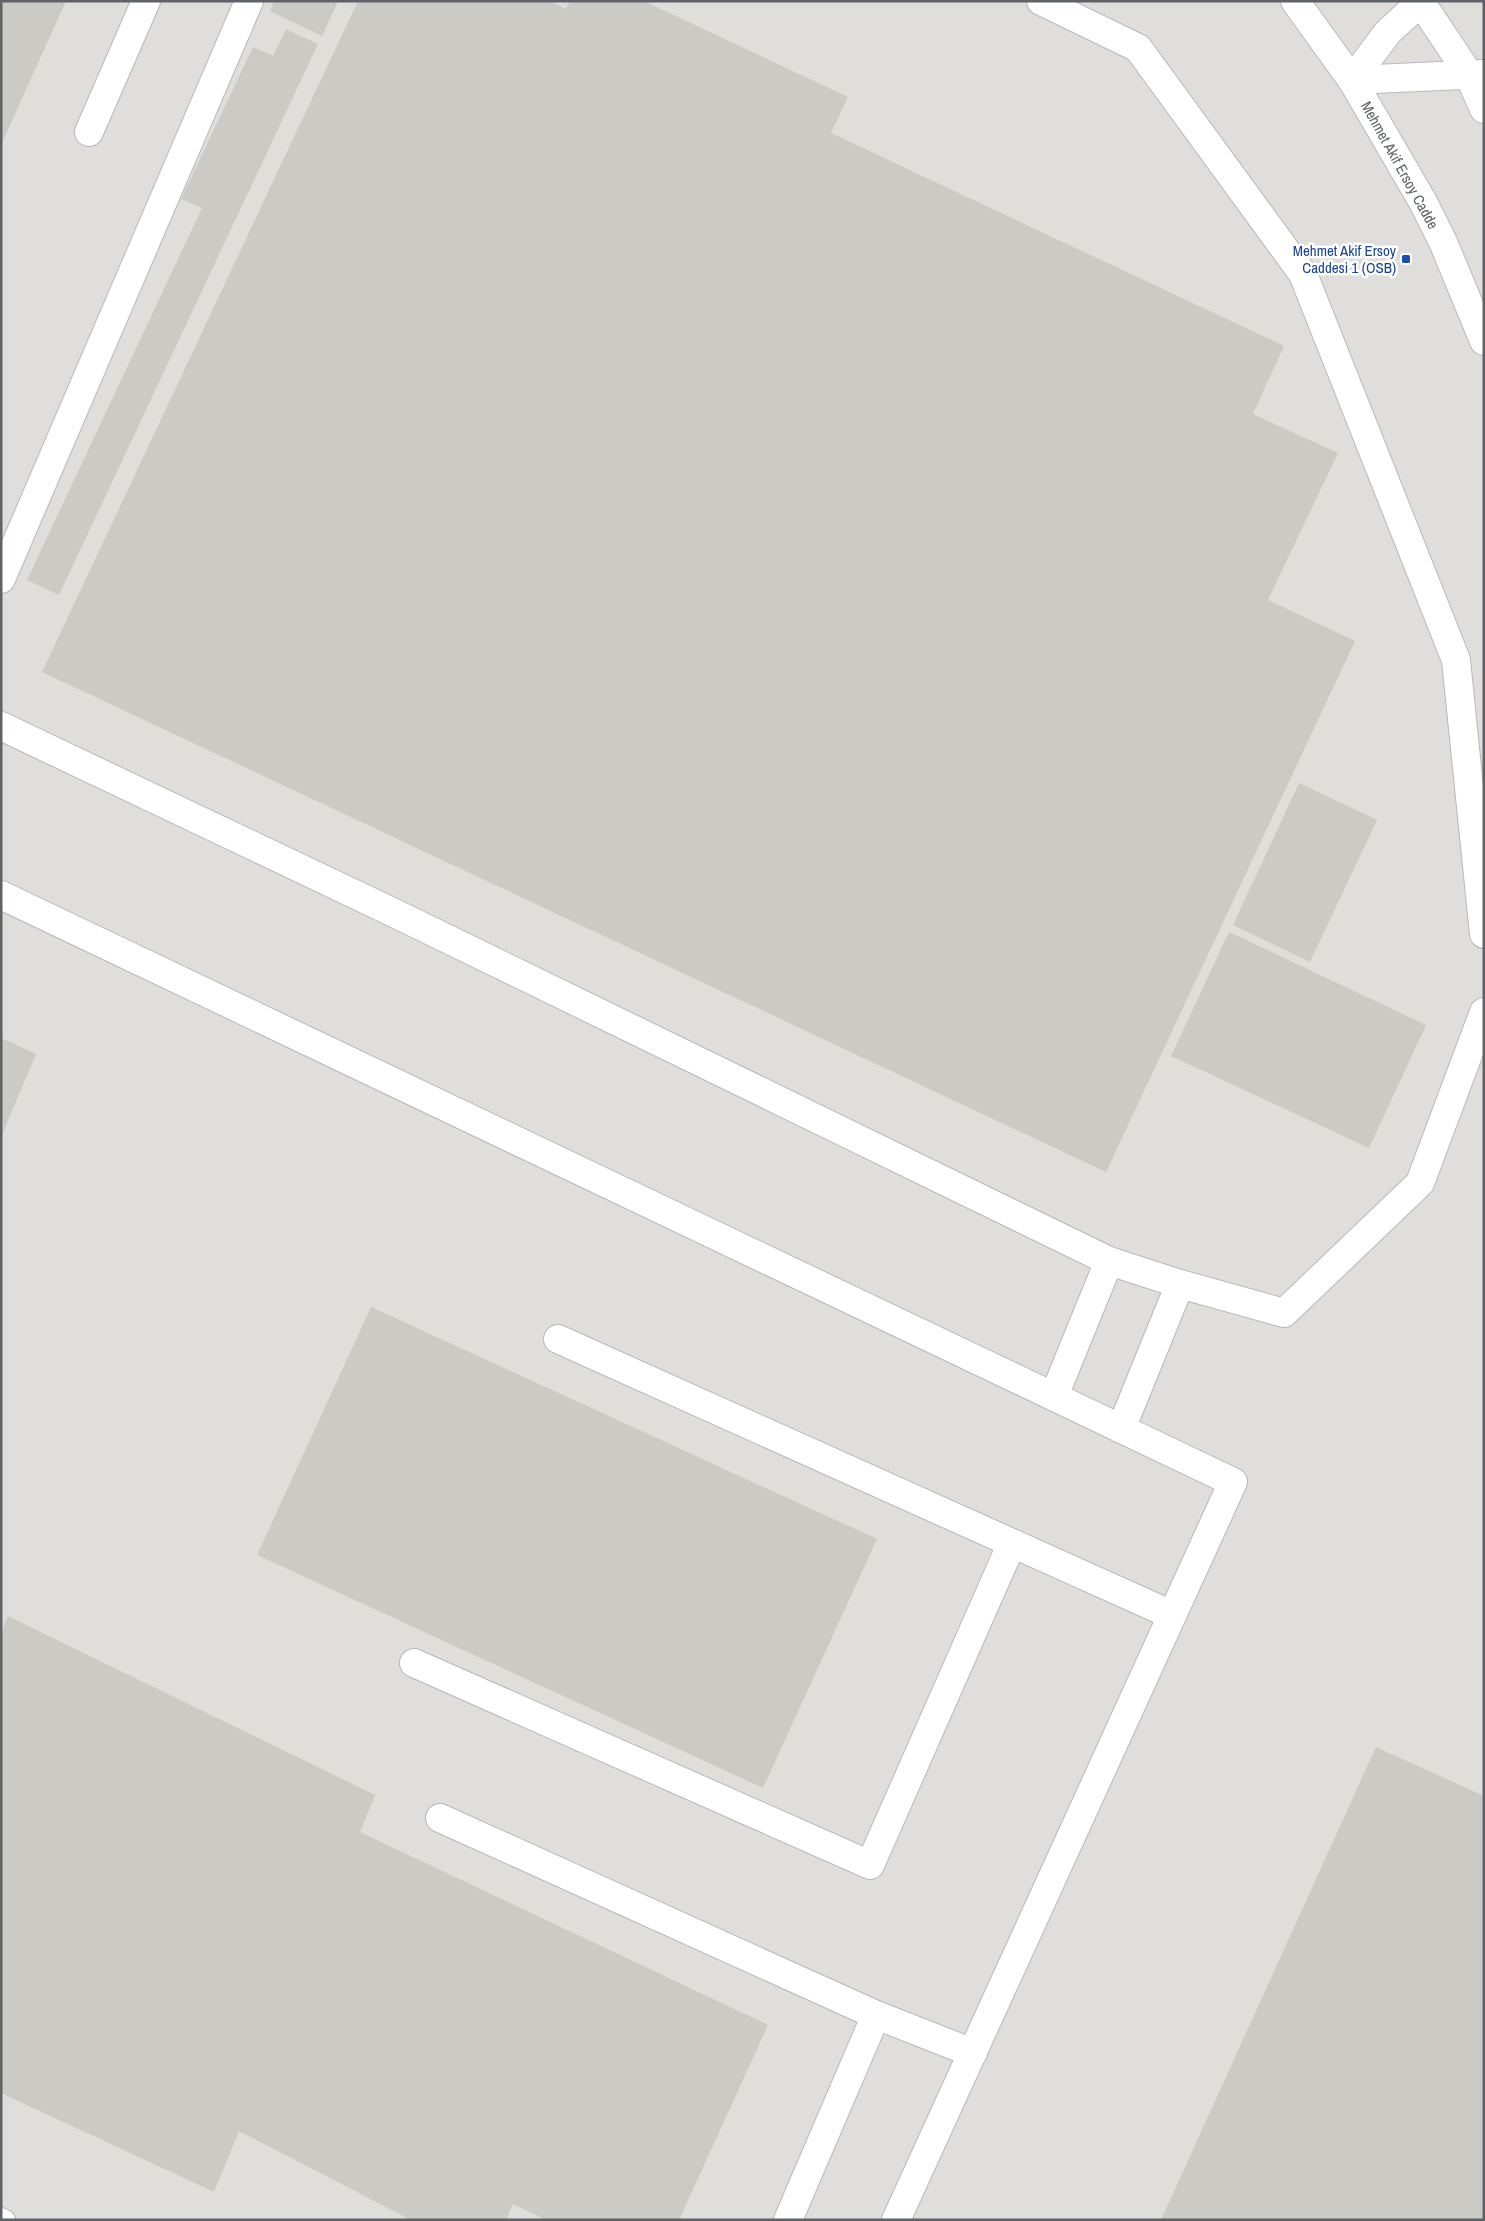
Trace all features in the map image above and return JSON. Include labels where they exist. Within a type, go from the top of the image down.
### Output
[{"type":"street","points":[[89,132],[146,1]]},
{"type":"street","points":[[1,579],[249,1]]},
{"type":"street","points":[[1041,1],[1138,48],[1303,274],[1456,660],[1484,934]]},
{"type":"street","name":"Mehmet Akif Ersoy Cadde","points":[[1295,1],[1352,80],[1431,218],[1443,242],[1484,341]]},
{"type":"street","points":[[1352,80],[1388,32],[1421,2],[1476,74],[1484,109]]},
{"type":"street","points":[[1352,80],[1476,74]]},
{"type":"street","points":[[1,726],[433,931],[1109,1261],[1180,1284],[1284,1313],[1420,1183],[1484,1012]]},
{"type":"street","points":[[1,895],[1233,1482],[896,2220]]},
{"type":"street","points":[[1054,1396],[1109,1261]]},
{"type":"street","points":[[1121,1429],[1180,1284]]},
{"type":"street","points":[[558,1339],[1172,1615]]},
{"type":"street","points":[[414,1663],[870,1865],[1012,1543]]},
{"type":"street","points":[[440,1818],[876,2015],[972,2053]]},
{"type":"street","points":[[788,2220],[876,2015]]},
{"type":"lane","points":[[1,2218],[5,2220]]},
{"type":"shaded area","points":[[1,1],[1484,1],[1484,2220],[1,2220]]},
{"type":"building","points":[[1,1],[66,1],[1,145]]},
{"type":"building","points":[[274,1],[338,1],[322,36],[270,11]]},
{"type":"building","points":[[358,1],[550,1],[566,9],[570,1],[644,1],[848,97],[831,133],[1284,346],[1253,414],[1338,453],[1268,600],[1355,641],[1106,1172],[42,672]]},
{"type":"building","points":[[286,29],[318,44],[59,595],[27,580],[202,208],[181,199],[253,47],[273,56]]},
{"type":"building","points":[[1299,783],[1377,820],[1310,962],[1233,925]]},
{"type":"building","points":[[1229,932],[1426,1025],[1369,1148],[1171,1056]]},
{"type":"building","points":[[1,1038],[36,1054],[1,1137]]},
{"type":"building","points":[[371,1307],[877,1539],[763,1788],[257,1555]]},
{"type":"building","points":[[8,1616],[375,1795],[360,1832],[768,2025],[679,2220],[546,2220],[513,2204],[506,2220],[411,2220],[239,2131],[214,2192],[1,2093],[1,1632]]},
{"type":"building","points":[[1376,1747],[1484,1796],[1484,2220],[1161,2220]]},
{"type":"place","name":"Mehmet Akif Ersoy Caddesi 1 (OSB)","points":[[1406,259]]}]
